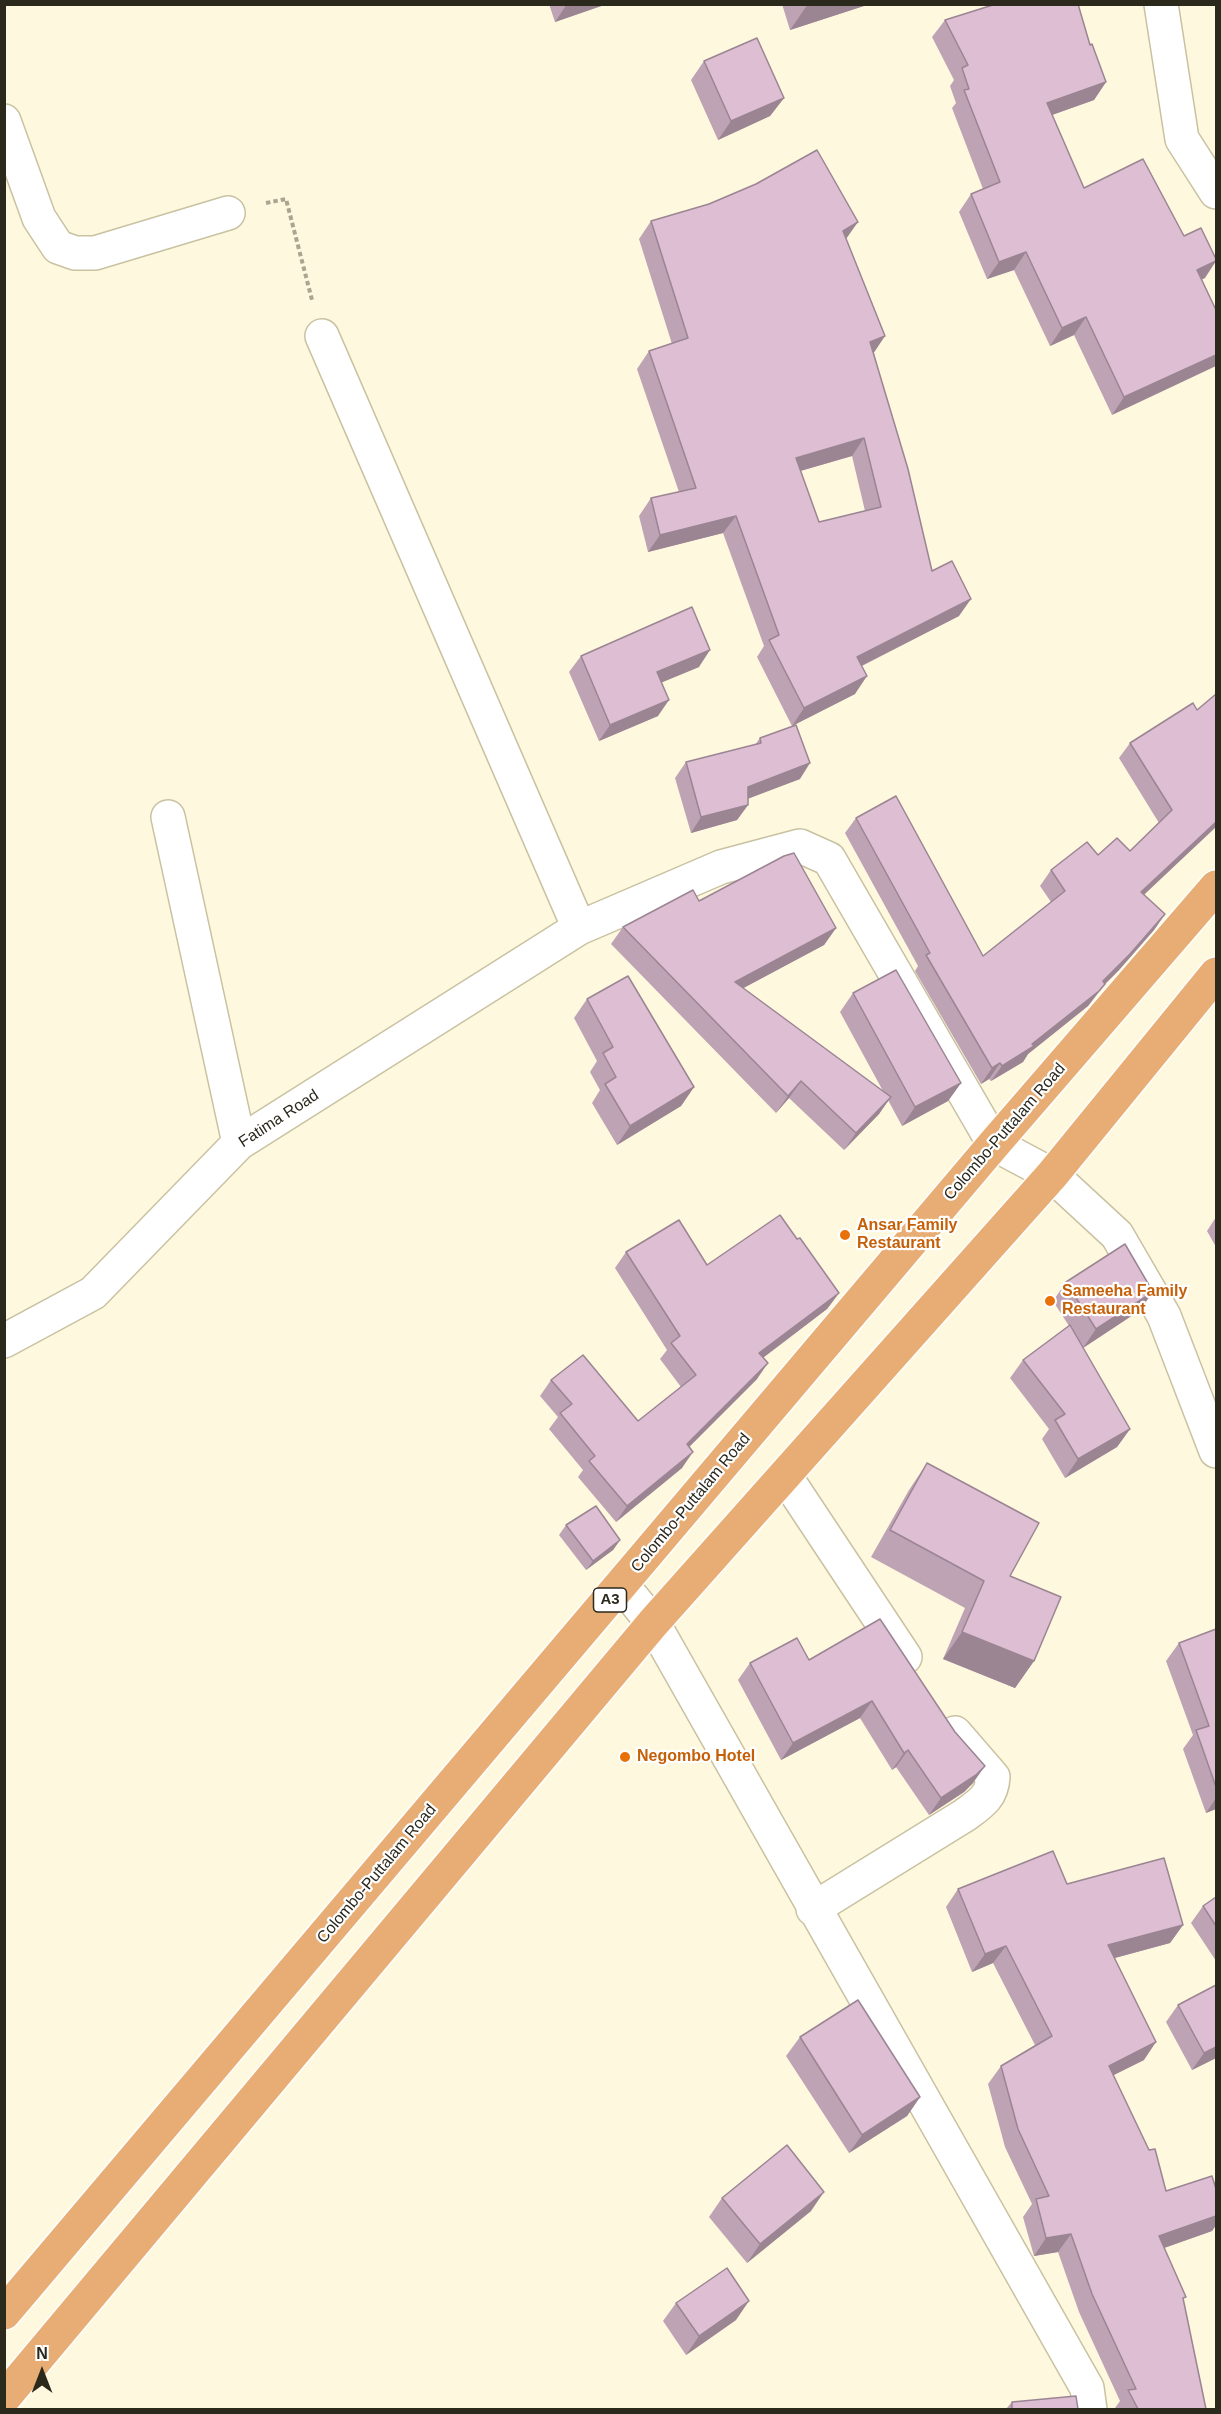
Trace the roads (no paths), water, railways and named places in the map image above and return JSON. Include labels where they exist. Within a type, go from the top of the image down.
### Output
[{"type":"highway","name":"Colombo-Puttalam Road","points":[[4,2313],[994,1144],[1216,887]]},
{"type":"highway","points":[[4,2398],[653,1623],[1052,1175],[1216,974]]},
{"type":"street","points":[[1161,4],[1182,139],[1216,192]]},
{"type":"street","points":[[4,121],[39,218],[58,247],[75,253],[95,253],[228,213]]},
{"type":"street","points":[[322,336],[579,928]]},
{"type":"street","points":[[168,817],[239,1143]]},
{"type":"street","name":"Fatima Road","points":[[4,1341],[93,1293],[239,1143],[579,928],[721,867],[800,846],[829,860],[994,1144]]},
{"type":"street","points":[[994,1144],[1052,1175],[1117,1235],[1164,1316],[1216,1451]]},
{"type":"street","points":[[785,1476],[921,1681]]},
{"type":"street","points":[[622,1585],[653,1623],[813,1909],[1087,2388],[1090,2409]]},
{"type":"street","points":[[813,1909],[965,1815],[987,1798],[992,1788],[993,1777],[959,1739],[940,1710]]},
{"type":"place","name":"Ansar Family Restaurant","points":[[845,1235]]},
{"type":"place","name":"Sameeha Family Restaurant","points":[[1050,1301]]},
{"type":"place","name":"Negombo Hotel","points":[[625,1757]]}]
